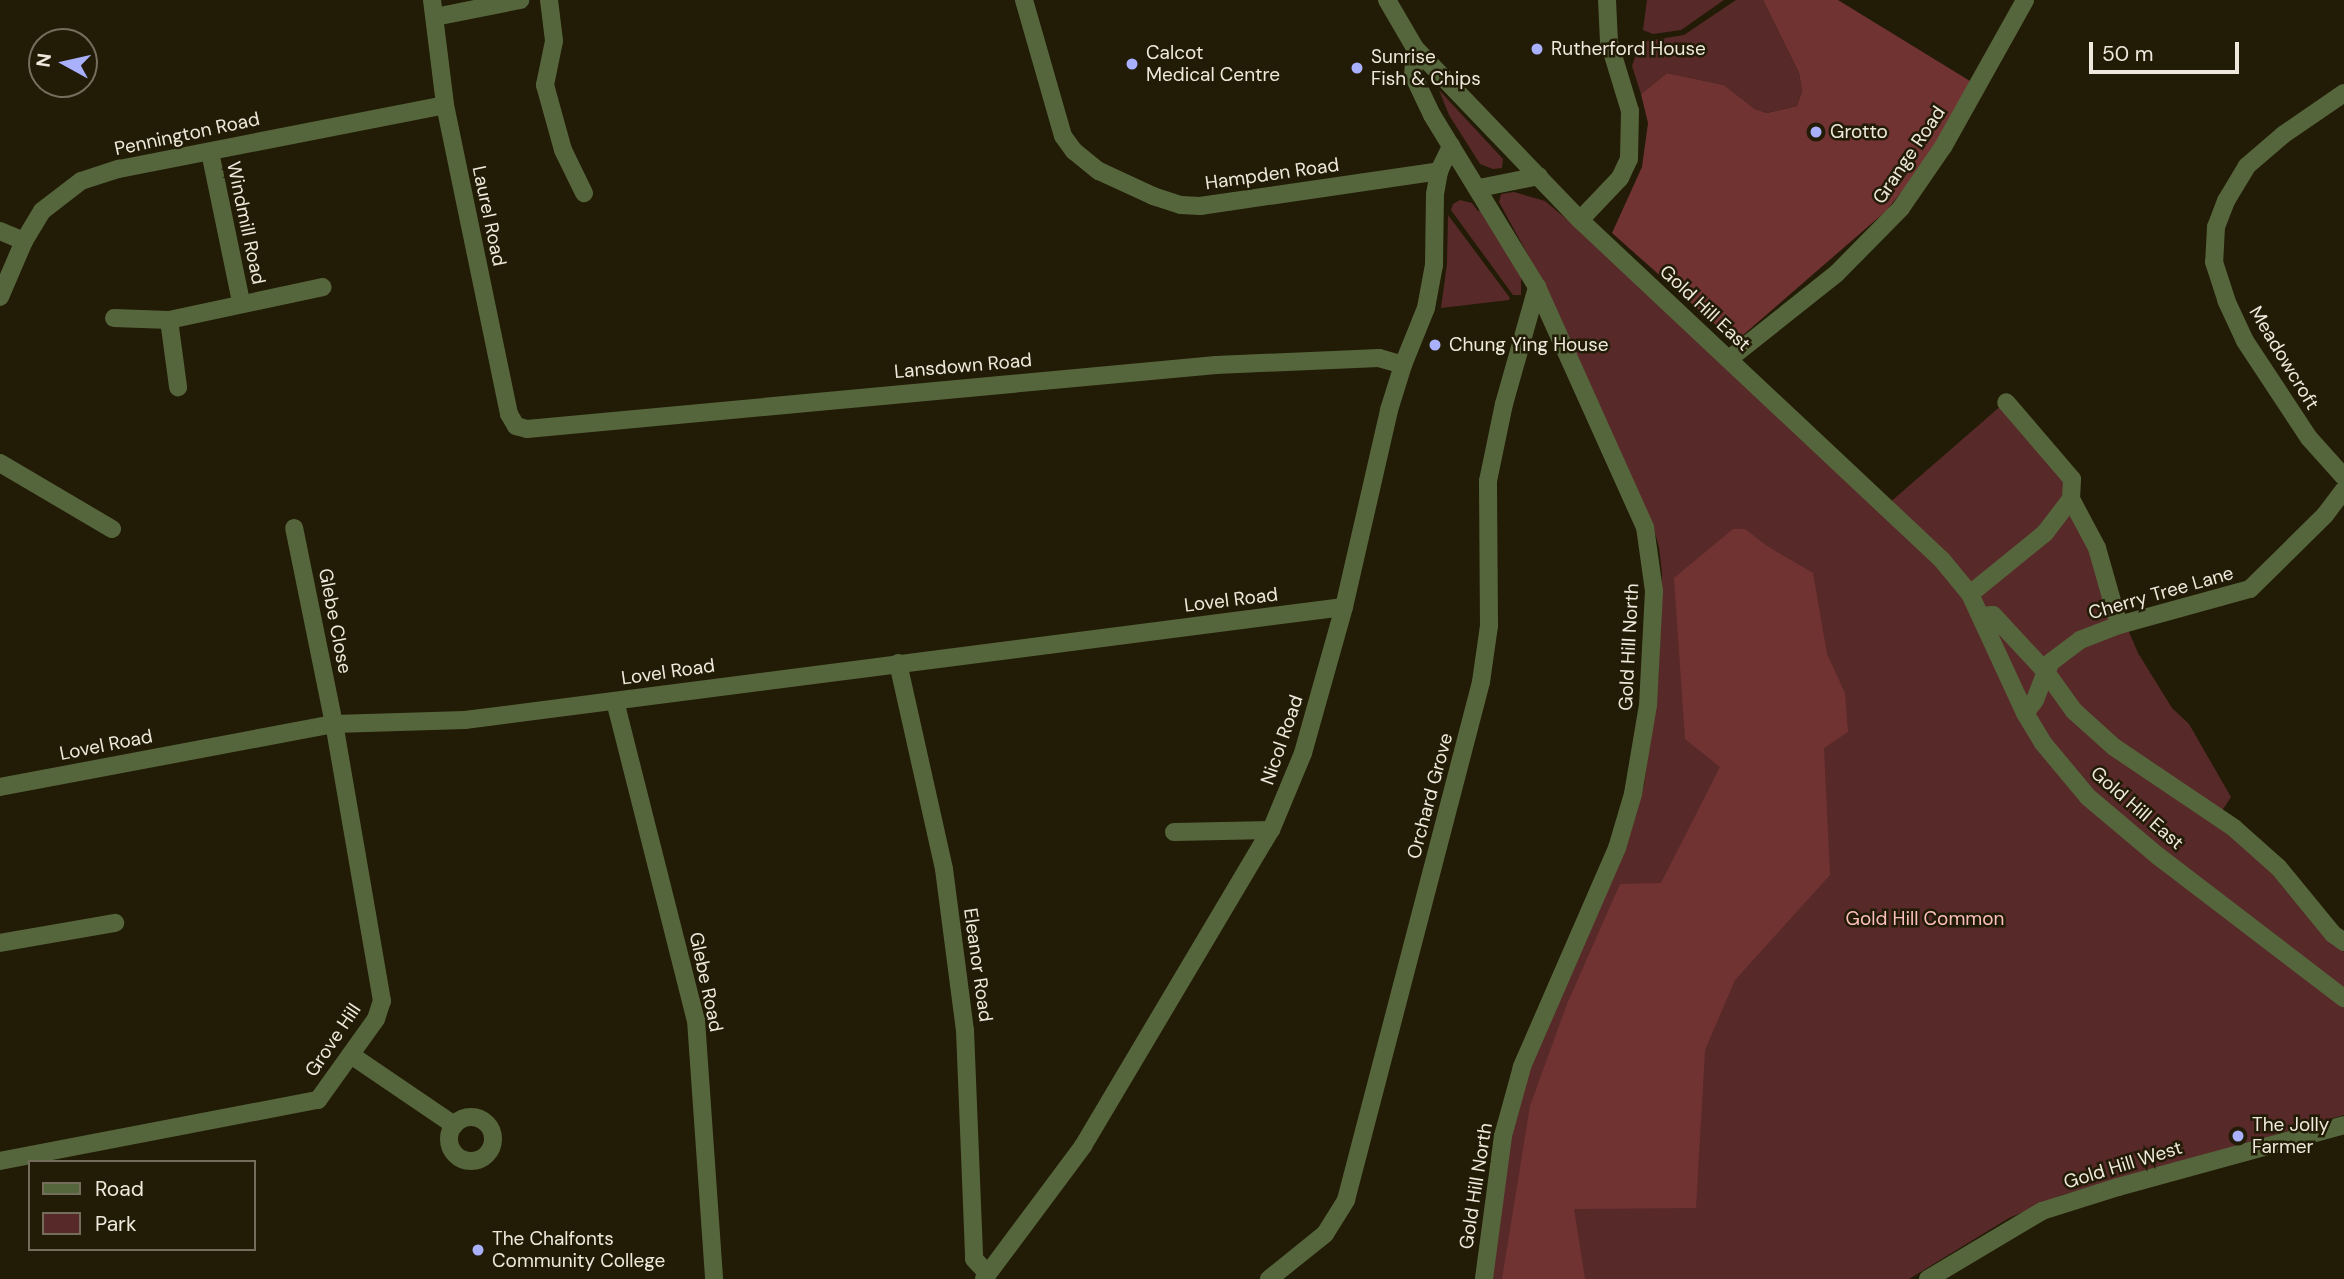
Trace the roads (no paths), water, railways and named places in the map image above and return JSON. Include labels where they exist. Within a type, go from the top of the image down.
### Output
[{"type":"street","points":[[433,9],[520,0]]},
{"type":"street","points":[[549,0],[554,41],[545,85],[563,150],[584,193]]},
{"type":"street","name":"Hampden Road","points":[[1024,0],[1063,136],[1087,162],[1112,179],[1135,189],[1162,200],[1200,206],[1439,171]]},
{"type":"street","points":[[1387,0],[1415,48]]},
{"type":"street","points":[[1580,220],[1620,178],[1629,159],[1630,111],[1609,42],[1607,0]]},
{"type":"street","name":"Grange Road","points":[[1729,359],[1837,273],[1901,208],[1943,147],[2025,0]]},
{"type":"street","name":"Laurel Road","points":[[433,9],[445,105],[509,414],[516,426],[527,429]]},
{"type":"street","name":"Gold Hill North","points":[[1415,48],[1413,75],[1451,146],[1537,287],[1645,527],[1654,591],[1648,705],[1633,794],[1617,848],[1522,1067],[1503,1136],[1484,1279]]},
{"type":"street","name":"Gold Hill East","points":[[1415,48],[1580,220],[1911,529],[1970,594],[2025,713],[2063,770],[2088,797],[2158,856],[2344,998]]},
{"type":"street","name":"Meadowcroft","points":[[2344,93],[2283,135],[2247,166],[2226,201],[2216,227],[2214,262],[2226,300],[2245,341],[2309,438],[2344,477]]},
{"type":"street","name":"Pennington Road","points":[[0,297],[23,241],[42,211],[81,181],[118,169],[445,105]]},
{"type":"street","name":"Nicol Road","points":[[985,1276],[1083,1146],[1271,830],[1303,753],[1344,607],[1403,365],[1426,308],[1431,287],[1439,171],[1451,146]]},
{"type":"street","name":"Windmill Road","points":[[210,152],[241,302]]},
{"type":"street","points":[[1479,188],[1539,176]]},
{"type":"street","points":[[0,231],[23,241]]},
{"type":"street","name":"Windmill Road","points":[[114,318],[169,320],[241,302],[323,287]]},
{"type":"street","name":"Orchard Grove","points":[[1269,1279],[1325,1234],[1346,1200],[1481,682],[1489,626],[1488,481],[1504,404],[1537,287]]},
{"type":"street","points":[[169,320],[178,387]]},
{"type":"street","name":"Lansdown Road","points":[[527,429],[1216,365],[1379,358],[1403,365]]},
{"type":"street","points":[[2006,402],[2072,479],[2071,499],[2096,548],[2119,625]]},
{"type":"street","points":[[0,463],[112,529]]},
{"type":"street","name":"Cherry Tree Lane","points":[[2025,713],[2035,700],[2050,662],[2080,640],[2119,625],[2250,589],[2325,515],[2344,490]]},
{"type":"street","points":[[1970,594],[2045,533],[2071,499]]},
{"type":"street","name":"Glebe Close","points":[[294,528],[334,724]]},
{"type":"street","name":"Lovel Road","points":[[0,787],[334,724],[465,720],[1344,607]]},
{"type":"street","points":[[1982,616],[1993,615],[2046,671]]},
{"type":"street","name":"Eleanor Road","points":[[898,663],[944,869],[965,1030],[974,1259],[985,1276]]},
{"type":"street","name":"Gold Hill East","points":[[2046,671],[2074,711],[2114,747],[2234,828],[2278,867],[2333,934],[2344,942]]},
{"type":"street","name":"Glebe Road","points":[[615,701],[696,1020],[714,1279]]},
{"type":"street","name":"Grove Hill","points":[[0,1161],[318,1100],[376,1018],[382,1001],[334,724]]},
{"type":"street","points":[[1174,832],[1271,830]]},
{"type":"street","points":[[0,943],[116,923]]},
{"type":"street","points":[[351,1055],[454,1125]]},
{"type":"street","name":"Gold Hill West","points":[[1928,1279],[2042,1212],[2118,1186],[2344,1125]]},
{"type":"place","name":"Rutherford House","points":[[1537,49]]},
{"type":"place","name":"Calcot Medical Centre","points":[[1132,64]]},
{"type":"place","name":"Sunrise Fish & Chips","points":[[1357,68]]},
{"type":"place","name":"Grotto","points":[[1816,132]]},
{"type":"place","name":"Chung Ying House","points":[[1435,345]]},
{"type":"place","name":"The Jolly Farmer","points":[[2238,1136]]},
{"type":"place","name":"The Chalfonts Community College","points":[[478,1250]]},
{"type":"park label","name":"Gold Hill Common","points":[[1925,919]]}]
